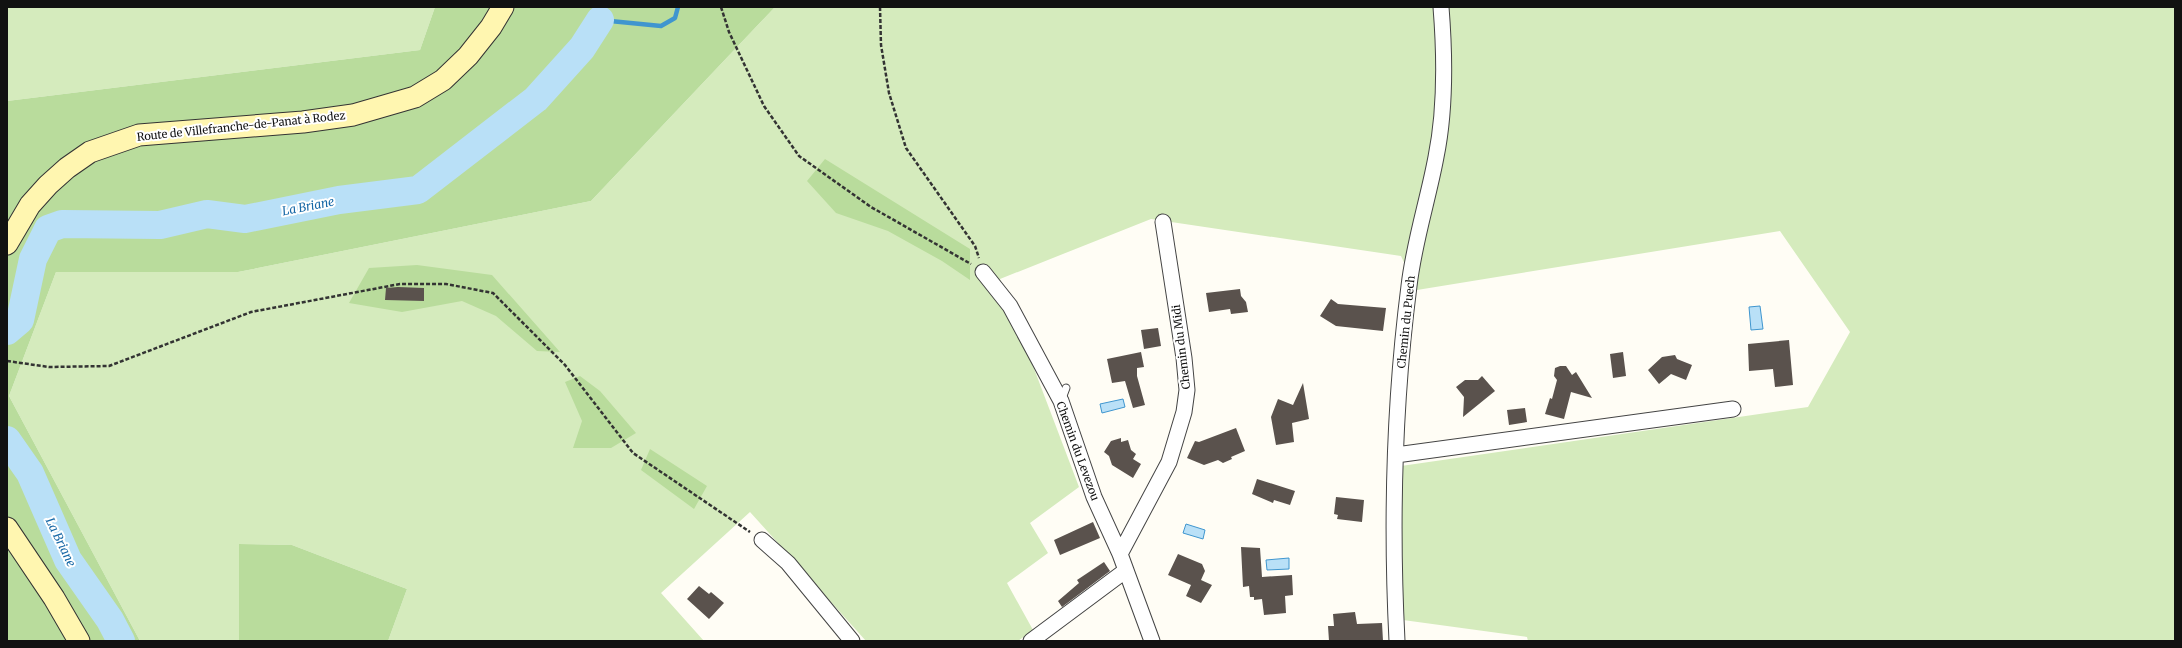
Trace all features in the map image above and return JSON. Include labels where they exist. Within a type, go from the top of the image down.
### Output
[{"type":"main road","name":"Route de Villefranche-de-Panat à Rodez","points":[[7,244],[30,205],[48,185],[67,168],[90,152],[139,135],[302,122],[346,116],[415,97],[443,80],[468,56],[491,27],[503,7]]},
{"type":"main road","points":[[7,528],[54,598],[79,641]]},
{"type":"street","name":"Chemin du Puech","points":[[1397,641],[1394,536],[1396,455],[1402,342],[1409,283],[1420,223],[1436,156],[1444,96],[1441,7]]},
{"type":"street","name":"Chemin du Midi","points":[[1120,554],[1169,462],[1184,412],[1187,390],[1184,358],[1163,222]]},
{"type":"street","name":"Chemin du Levezou","points":[[983,272],[1010,306],[1063,394],[1094,496],[1120,554],[1152,641]]},
{"type":"street","points":[[1396,455],[1733,408]]},
{"type":"street","points":[[762,540],[788,563],[852,641]]},
{"type":"street","points":[[1031,641],[1125,571]]},
{"type":"path","points":[[720,7],[729,32],[764,106],[800,156],[871,207],[954,253],[983,272]]},
{"type":"path","points":[[880,7],[881,45],[889,93],[906,148],[975,246],[983,272]]},
{"type":"path","points":[[7,361],[49,367],[109,366],[252,312],[400,284],[446,284],[493,293],[565,365],[633,453],[762,540]]},
{"type":"green space","points":[[7,7],[435,7],[420,50],[7,101]]},
{"type":"green space","points":[[435,7],[775,7],[591,201],[238,272],[56,272],[9,396],[140,641],[7,641],[7,101],[420,50]]},
{"type":"green space","points":[[775,7],[2175,7],[2175,641],[1528,641],[1527,637],[1403,620],[1401,466],[1808,407],[1850,332],[1780,231],[1417,290],[1401,256],[1151,219],[1000,279],[1079,487],[1030,523],[1048,553],[1007,583],[1033,630],[1018,641],[866,641],[750,512],[661,593],[704,641],[388,641],[407,589],[292,545],[240,544],[239,641],[140,641],[9,396],[56,272],[238,272],[591,201]]},
{"type":"green space","points":[[825,159],[970,249],[970,280],[942,261],[888,231],[836,213],[807,181]]},
{"type":"green space","points":[[417,265],[492,275],[560,352],[537,351],[496,316],[462,301],[402,312],[349,303],[369,268]]},
{"type":"green space","points":[[580,376],[600,391],[636,433],[611,448],[573,448],[582,421],[565,382]]},
{"type":"green space","points":[[650,449],[707,486],[694,509],[641,470]]},
{"type":"green space","points":[[239,544],[292,545],[407,589],[388,641],[239,641]]},
{"type":"water","points":[[1760,306],[1763,329],[1751,330],[1749,307]]},
{"type":"water","points":[[1123,399],[1125,407],[1102,413],[1100,404]]},
{"type":"water","points":[[1186,524],[1205,530],[1203,539],[1183,533]]},
{"type":"water","points":[[1289,558],[1289,569],[1267,570],[1266,560]]},
{"type":"building","points":[[386,288],[424,288],[424,301],[385,300]]},
{"type":"building","points":[[1240,289],[1241,296],[1246,302],[1248,312],[1231,314],[1230,309],[1209,312],[1206,293]]},
{"type":"building","points":[[1331,299],[1338,304],[1386,308],[1383,331],[1336,326],[1320,316]]},
{"type":"building","points":[[1158,328],[1161,346],[1144,349],[1141,330]]},
{"type":"building","points":[[1789,340],[1793,385],[1775,387],[1773,369],[1749,371],[1748,344]]},
{"type":"building","points":[[1141,352],[1144,367],[1137,368],[1137,376],[1145,405],[1133,408],[1125,381],[1112,383],[1107,359]]},
{"type":"building","points":[[1623,352],[1626,376],[1613,378],[1610,354]]},
{"type":"building","points":[[1675,355],[1677,359],[1692,365],[1686,380],[1671,374],[1659,384],[1648,370],[1662,357]]},
{"type":"building","points":[[1566,366],[1572,375],[1576,372],[1592,398],[1571,392],[1564,419],[1545,414],[1550,398],[1552,399],[1557,380],[1554,376],[1555,368]]},
{"type":"building","points":[[1482,376],[1495,391],[1463,417],[1464,397],[1456,387],[1465,380],[1478,380]]},
{"type":"building","points":[[1303,383],[1309,419],[1292,423],[1294,442],[1276,445],[1271,417],[1278,399],[1293,405]]},
{"type":"building","points":[[1525,408],[1527,422],[1509,425],[1507,410]]},
{"type":"building","points":[[1236,428],[1245,451],[1231,457],[1232,459],[1223,463],[1218,460],[1204,465],[1187,458],[1195,441],[1199,442]]},
{"type":"building","points":[[1121,438],[1121,442],[1128,440],[1131,450],[1136,454],[1133,459],[1141,464],[1133,478],[1112,465],[1109,456],[1104,452],[1111,441]]},
{"type":"building","points":[[1257,479],[1295,491],[1290,505],[1274,500],[1273,503],[1252,494]]},
{"type":"building","points":[[1336,497],[1364,500],[1362,522],[1337,519],[1338,515],[1334,514]]},
{"type":"building","points":[[1093,522],[1100,538],[1060,555],[1054,540]]},
{"type":"building","points":[[1241,547],[1260,548],[1262,577],[1292,575],[1293,595],[1285,596],[1286,613],[1264,615],[1262,599],[1254,600],[1254,597],[1250,597],[1249,586],[1243,587]]},
{"type":"building","points":[[1178,554],[1202,564],[1205,571],[1201,580],[1212,585],[1201,603],[1186,596],[1191,585],[1168,575]]},
{"type":"building","points":[[1104,562],[1110,571],[1062,607],[1058,601],[1079,583],[1077,580]]},
{"type":"building","points":[[699,586],[709,594],[711,592],[724,603],[709,619],[687,599]]},
{"type":"building","points":[[1355,612],[1357,624],[1382,623],[1383,641],[1329,641],[1328,626],[1334,626],[1333,614]]},
{"type":"waterway","points":[[595,7],[600,20],[661,26],[675,18],[678,7]]},
{"type":"waterway","name":"La Briane","points":[[7,331],[20,320],[33,259],[48,229],[62,224],[160,225],[207,214],[245,219],[339,200],[418,190],[536,99],[582,48],[600,20]]},
{"type":"waterway","name":"La Briane","points":[[7,440],[30,473],[68,560],[110,620],[121,641]]}]
